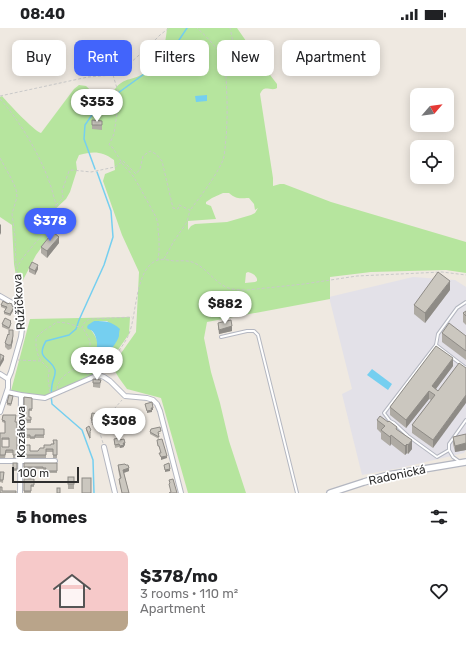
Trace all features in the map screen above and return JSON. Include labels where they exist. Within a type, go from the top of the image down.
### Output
[{"type":"street","points":[[0,296],[21,308]]},
{"type":"street","name":"Růžičkova","points":[[0,412],[7,392],[8,379],[22,333],[21,308]]},
{"type":"street","points":[[0,374],[8,379]]},
{"type":"street","points":[[7,392],[45,398],[98,376],[110,380],[125,396],[153,400],[157,404],[160,411],[181,493]]},
{"type":"street","name":"Kozákova","points":[[20,493],[21,395]]},
{"type":"street","points":[[104,447],[115,493]]},
{"type":"street","points":[[0,461],[54,461]]},
{"type":"street","name":"Radonická","points":[[330,493],[388,475],[464,462]]},
{"type":"lane","points":[[449,450],[437,457],[408,436],[390,421],[384,413],[436,345],[438,334],[457,308],[466,302]]},
{"type":"lane","points":[[222,337],[247,331],[254,331],[258,335],[297,493]]},
{"type":"lane","points":[[436,345],[466,368]]},
{"type":"lane","points":[[464,462],[453,457],[449,450],[448,444],[466,420]]},
{"type":"path","points":[[132,61],[160,35],[170,28]]},
{"type":"path","points":[[197,28],[208,38],[217,50]]},
{"type":"path","points":[[230,28],[233,40]]},
{"type":"path","points":[[0,96],[88,77],[100,76]]},
{"type":"path","points":[[112,76],[120,97],[114,134],[109,144],[140,186],[156,217],[158,224],[159,252],[157,261]]},
{"type":"path","points":[[163,260],[187,222],[190,210],[218,170],[223,159],[227,130],[226,76]]},
{"type":"path","points":[[0,99],[18,122],[34,149],[48,176],[56,205]]},
{"type":"path","points":[[122,163],[123,161],[136,174],[140,169],[143,156],[150,151],[156,154],[162,161],[173,208],[178,209],[179,206],[190,210]]},
{"type":"path","points":[[0,158],[16,189],[17,197],[12,214],[15,236],[16,269]]},
{"type":"path","name":"Růžičkova","points":[[21,308],[16,269],[20,261],[55,219],[56,205],[63,198],[62,191],[70,171],[91,172],[115,167],[122,163]]},
{"type":"path","points":[[98,376],[103,373],[120,350],[129,334],[142,278],[147,268],[157,261],[191,262],[231,289],[239,290],[304,284],[357,276],[442,272],[466,275]]},
{"type":"path","points":[[81,328],[84,322],[91,319],[133,317]]},
{"type":"path","points":[[57,322],[63,322],[81,328],[90,341],[91,350],[90,354],[78,361],[74,369],[63,376],[53,394],[48,380],[49,369],[38,355],[36,338],[39,334],[57,322]]},
{"type":"path","points":[[15,360],[42,361]]},
{"type":"path","points":[[74,369],[90,375]]},
{"type":"path","points":[[104,447],[99,430],[100,425],[125,396]]},
{"type":"shaded area","points":[[413,277],[455,280],[466,287],[466,450],[464,453],[362,475],[342,394],[352,389],[329,297]]},
{"type":"green space","points":[[167,28],[237,28],[245,40],[217,40],[217,76],[271,76],[277,84],[277,88],[265,89],[260,94],[273,186],[284,184],[331,202],[466,242],[466,273],[446,270],[371,272],[330,277],[330,299],[207,322],[204,338],[211,372],[229,441],[246,493],[188,493],[161,398],[127,389],[112,366],[136,332],[139,272],[122,235],[103,181],[105,174],[115,170],[114,160],[101,153],[79,155],[76,162],[77,170],[70,192],[66,199],[51,213],[49,234],[23,280],[17,282],[14,264],[12,225],[0,217],[0,97],[2,96],[27,122],[41,133],[74,89],[79,85],[86,86],[99,98],[110,95],[123,82],[140,75],[209,76],[209,40],[165,40]],"holes":[[[223,193],[229,193],[234,197],[249,198],[254,204],[255,210],[258,208],[255,213],[227,222],[195,224],[188,230],[188,221],[216,219],[211,206],[206,204],[206,202]],[[248,272],[255,275],[257,281],[245,283],[246,273]]]},
{"type":"green space","points":[[130,317],[129,334],[99,377],[44,397],[11,391],[30,319]],"holes":[[[94,321],[107,321],[119,331],[118,337],[111,348],[85,366],[85,363],[97,348],[97,340],[91,330]]]},
{"type":"water","points":[[207,95],[207,101],[196,102],[195,96]]},
{"type":"water","points":[[94,321],[105,321],[114,324],[120,329],[119,336],[114,346],[106,354],[87,367],[84,365],[95,352],[97,346],[96,337],[87,327]]},
{"type":"water","points":[[372,369],[392,384],[388,390],[367,375]]},
{"type":"building","points":[[92,120],[102,121],[102,125],[92,125]]},
{"type":"building","points":[[53,232],[59,237],[47,251],[41,247]]},
{"type":"building","points":[[32,262],[38,265],[35,271],[29,268]]},
{"type":"building","points":[[438,272],[450,281],[425,313],[414,305]]},
{"type":"building","points":[[3,301],[8,304],[12,304],[14,307],[10,314],[4,312],[7,307],[1,305]]},
{"type":"building","points":[[5,318],[11,321],[9,328],[2,324]]},
{"type":"building","points":[[231,320],[232,326],[219,330],[218,323]]},
{"type":"building","points":[[449,323],[466,336],[466,351],[442,333]]},
{"type":"building","points":[[9,330],[13,330],[11,345],[5,343],[8,334],[9,335]]},
{"type":"building","points":[[436,346],[453,358],[432,386],[438,391],[459,363],[466,368],[466,395],[433,440],[412,425],[435,395],[429,391],[406,420],[390,407]]},
{"type":"building","points":[[0,354],[4,356],[0,363]]},
{"type":"building","points":[[93,379],[101,380],[100,383],[93,383]]},
{"type":"building","points":[[9,395],[13,396],[11,404],[7,403]]},
{"type":"building","points":[[24,397],[32,398],[32,409],[29,409],[29,417],[31,417],[31,420],[24,420]]},
{"type":"building","points":[[152,402],[152,410],[147,411],[145,404]]},
{"type":"building","points":[[92,413],[99,414],[98,423],[92,423]]},
{"type":"building","points":[[3,415],[16,415],[17,455],[13,455],[13,450],[6,450],[5,455],[0,455],[0,433],[5,433],[5,421],[2,420]],"holes":[[[2,438],[9,438],[9,447],[2,447]]]},
{"type":"building","points":[[380,416],[397,427],[396,429],[412,440],[408,445],[407,444],[405,446],[391,435],[390,437],[381,430],[385,426],[377,420]]},
{"type":"building","points":[[89,426],[91,430],[90,438],[86,428]]},
{"type":"building","points":[[160,427],[161,431],[158,432],[159,437],[150,432],[151,429]]},
{"type":"building","points":[[24,429],[44,429],[44,435],[35,435],[35,437],[30,437],[30,435],[24,435]]},
{"type":"building","points":[[466,434],[466,443],[455,446],[453,437]]},
{"type":"building","points":[[119,438],[119,440],[124,439],[124,445],[115,445],[114,439]]},
{"type":"building","points":[[162,439],[167,456],[161,457],[157,440]]},
{"type":"building","points":[[53,440],[57,440],[57,455],[53,455],[53,449],[46,449],[46,455],[24,455],[24,445],[30,445],[30,451],[38,451],[40,448],[44,448],[44,445],[54,444]]},
{"type":"building","points":[[13,463],[17,463],[17,469],[13,469]]},
{"type":"building","points":[[24,463],[57,463],[57,471],[45,471],[46,468],[43,467],[24,467]]},
{"type":"building","points":[[169,463],[170,469],[165,470],[164,465]]},
{"type":"building","points":[[118,465],[128,465],[129,468],[123,470],[129,493],[122,493],[119,479],[121,478]]},
{"type":"building","points":[[0,472],[4,472],[3,480],[0,480]]},
{"type":"building","points":[[68,477],[74,477],[74,484],[68,484]]},
{"type":"building","points":[[82,478],[91,478],[91,493],[82,493]]},
{"type":"building","points":[[24,479],[34,479],[34,485],[31,485],[31,491],[24,491]]},
{"type":"building","points":[[173,479],[177,493],[169,493],[171,492],[169,480]]},
{"type":"building","points":[[0,487],[2,487],[2,491],[16,491],[16,493],[0,493]]},
{"type":"building","points":[[57,488],[60,488],[60,493],[57,493]]},
{"type":"waterway","points":[[95,169],[84,139],[85,125],[96,109],[166,57],[187,28]]},
{"type":"waterway","points":[[94,493],[93,460],[82,430],[52,404],[51,390],[55,370],[42,352],[46,341],[69,335],[76,329],[104,265],[113,237],[111,211],[97,172]]}]
